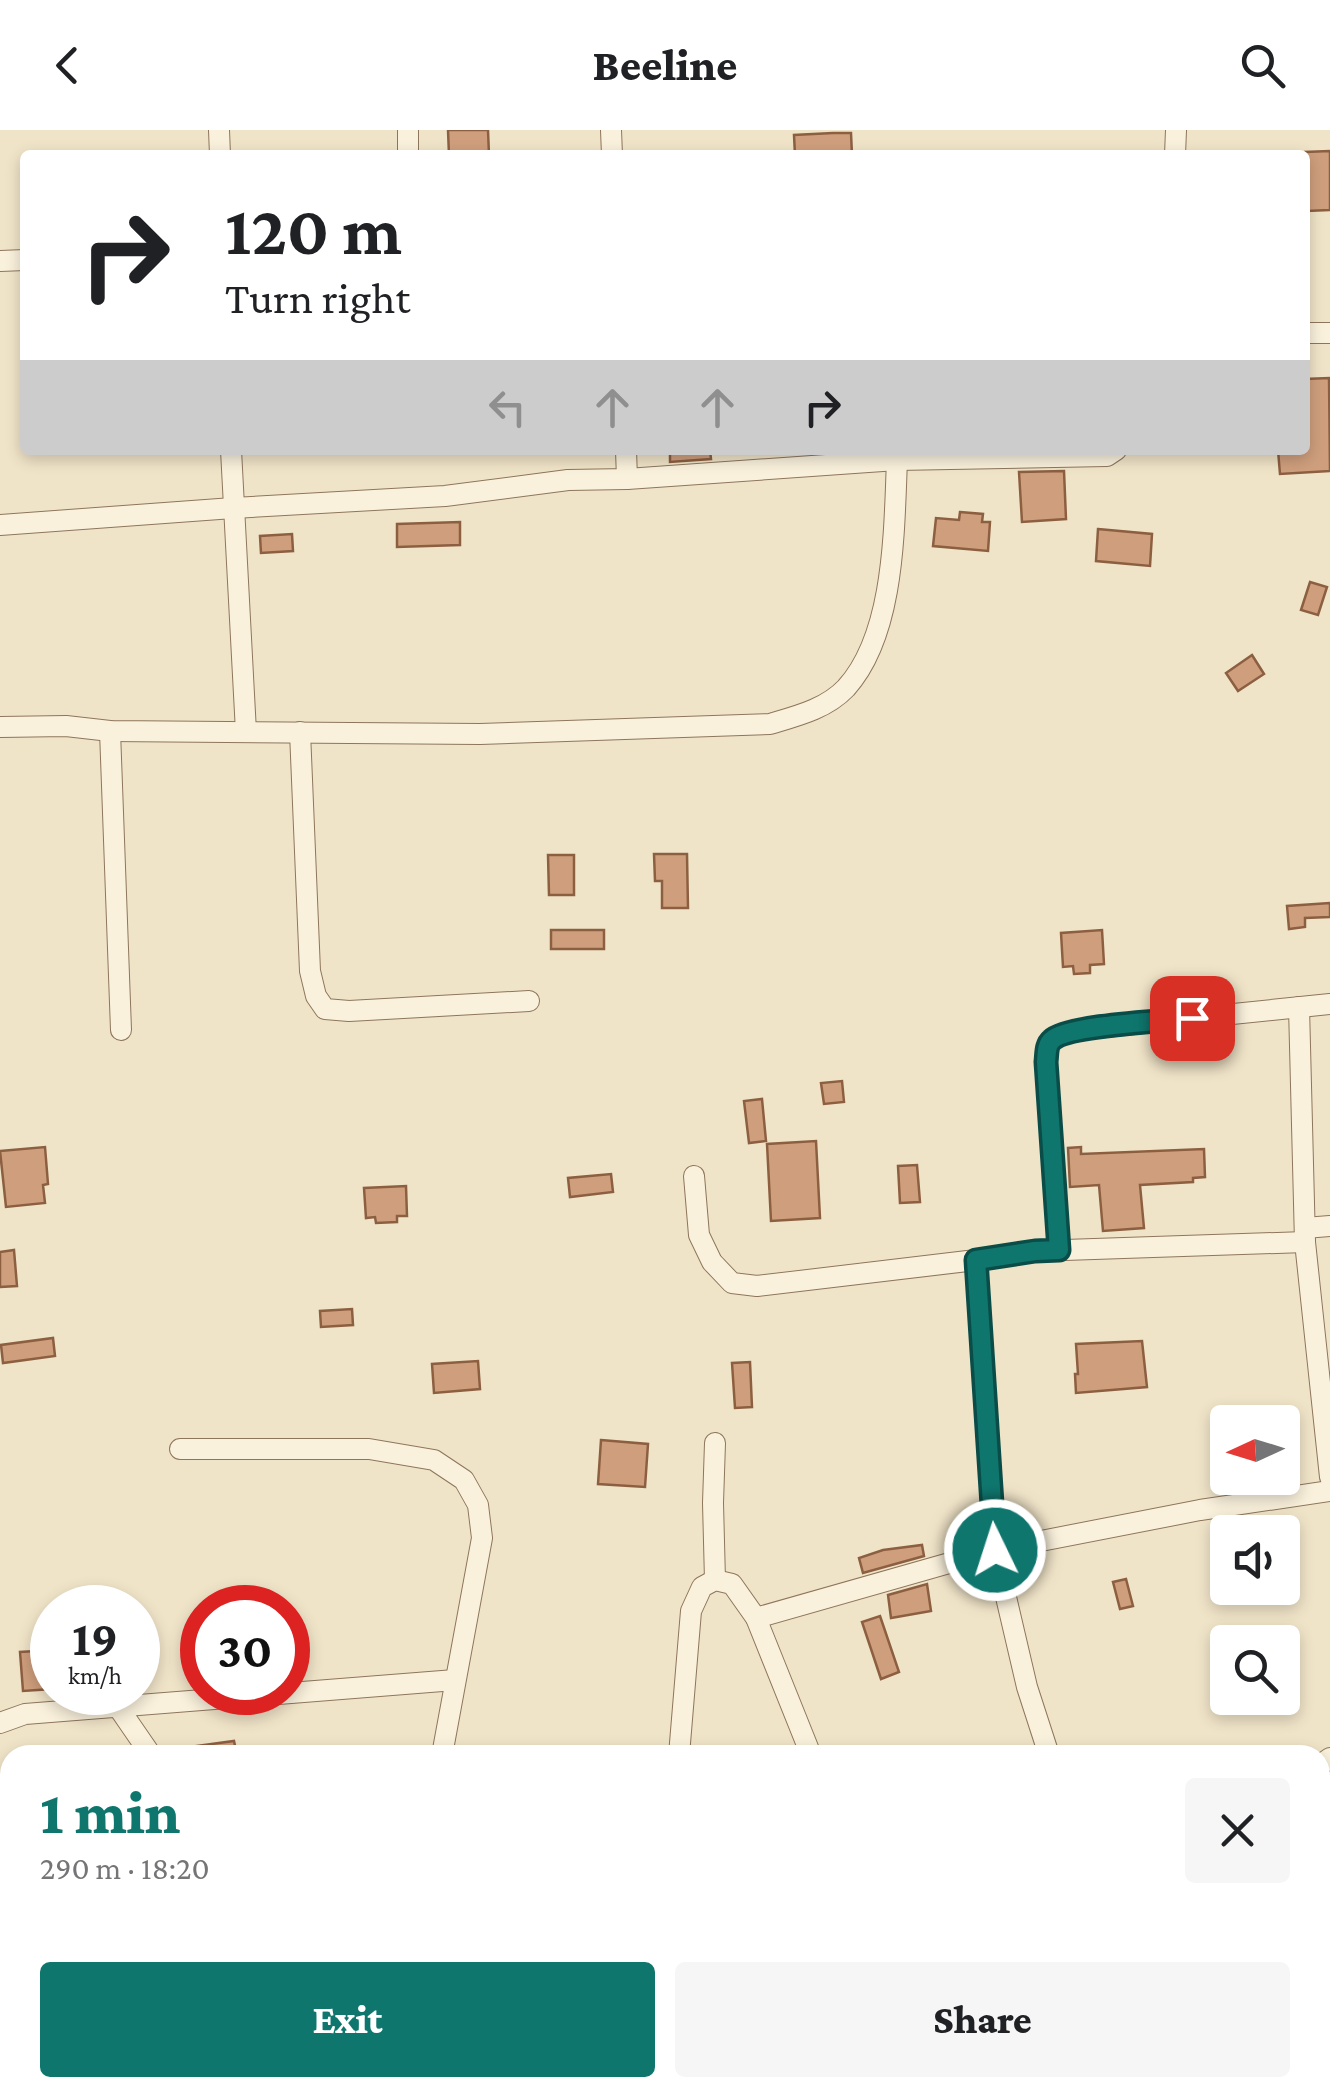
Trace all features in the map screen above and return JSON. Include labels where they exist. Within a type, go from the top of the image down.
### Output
[{"type":"street","points":[[230,455],[246,732]]},
{"type":"street","points":[[626,455],[628,479]]},
{"type":"street","points":[[0,526],[446,496],[568,480],[898,460],[1108,455]]},
{"type":"street","points":[[0,727],[66,726],[110,732],[480,734],[770,724],[810,712],[844,690],[868,656],[881,618],[894,541],[898,460]]},
{"type":"street","points":[[110,732],[121,1030]]},
{"type":"street","points":[[300,732],[310,971],[316,996],[325,1009],[529,1001]]},
{"type":"street","points":[[1059,1250],[1046,1062],[1048,1045],[1054,1037],[1086,1029],[1330,1004]]},
{"type":"street","points":[[1299,1008],[1305,1235],[1330,1477]]},
{"type":"street","points":[[694,1176],[699,1235],[712,1262],[732,1283],[758,1286],[1035,1251],[1305,1235],[1330,1226]]},
{"type":"street","points":[[976,1260],[995,1550],[1027,1688],[1046,1745]]},
{"type":"street","points":[[715,1442],[716,1580]]},
{"type":"street","points":[[180,1448],[369,1449],[434,1460],[464,1480],[478,1505],[482,1538],[444,1745]]},
{"type":"street","points":[[756,1618],[995,1550],[1200,1510],[1330,1491]]},
{"type":"street","points":[[680,1745],[691,1611],[702,1586],[716,1580],[732,1584],[756,1618],[807,1745]]},
{"type":"street","points":[[160,1703],[455,1680]]},
{"type":"street","points":[[0,1723],[30,1714]]},
{"type":"street","points":[[124,1715],[144,1745]]},
{"type":"building","points":[[448,130],[488,130],[489,150],[449,150]]},
{"type":"building","points":[[851,133],[852,150],[795,150],[794,135]]},
{"type":"building","points":[[1330,151],[1330,210],[1310,211],[1310,152]]},
{"type":"building","points":[[1329,378],[1330,471],[1280,474],[1278,455],[1310,455],[1310,379]]},
{"type":"building","points":[[670,455],[711,455],[711,459],[670,462]]},
{"type":"building","points":[[1064,471],[1066,519],[1022,522],[1019,472]]},
{"type":"building","points":[[960,512],[983,514],[982,522],[990,522],[988,551],[933,546],[936,518],[959,520]]},
{"type":"building","points":[[460,522],[460,545],[397,547],[397,524]]},
{"type":"building","points":[[1098,529],[1152,534],[1150,566],[1096,561]]},
{"type":"building","points":[[292,534],[293,551],[261,553],[260,536]]},
{"type":"building","points":[[1310,582],[1327,587],[1318,615],[1301,610]]},
{"type":"building","points":[[1252,655],[1264,674],[1238,691],[1226,673]]},
{"type":"building","points":[[654,854],[687,854],[688,908],[662,908],[662,881],[655,881]]},
{"type":"building","points":[[548,855],[574,855],[574,895],[549,895]]},
{"type":"building","points":[[1330,903],[1330,917],[1305,918],[1305,927],[1289,929],[1287,906]]},
{"type":"building","points":[[551,930],[604,930],[604,949],[551,949]]},
{"type":"building","points":[[1102,930],[1104,964],[1090,965],[1090,973],[1074,974],[1073,966],[1063,967],[1061,933]]},
{"type":"building","points":[[842,1081],[844,1102],[824,1104],[821,1083]]},
{"type":"building","points":[[762,1099],[766,1141],[749,1143],[744,1101]]},
{"type":"building","points":[[816,1141],[820,1218],[771,1221],[767,1144]]},
{"type":"building","points":[[45,1147],[45,1203],[6,1207],[0,1151]]},
{"type":"building","points":[[1081,1147],[1081,1154],[1204,1149],[1205,1177],[1193,1178],[1193,1182],[1140,1185],[1144,1228],[1103,1231],[1099,1185],[1070,1187],[1068,1148]]},
{"type":"building","points":[[917,1165],[920,1202],[900,1203],[898,1166]]},
{"type":"building","points":[[611,1174],[613,1192],[570,1197],[568,1178]]},
{"type":"building","points":[[406,1186],[407,1216],[397,1216],[397,1222],[376,1223],[375,1217],[366,1218],[364,1188]]},
{"type":"building","points":[[14,1250],[17,1286],[0,1287],[0,1252]]},
{"type":"building","points":[[352,1309],[353,1325],[321,1327],[320,1311]]},
{"type":"building","points":[[53,1338],[55,1356],[3,1363],[1,1345]]},
{"type":"building","points":[[1142,1341],[1147,1387],[1076,1393],[1076,1344]]},
{"type":"building","points":[[478,1361],[480,1389],[434,1393],[432,1364]]},
{"type":"building","points":[[750,1362],[752,1407],[735,1408],[732,1363]]},
{"type":"building","points":[[601,1440],[648,1444],[645,1487],[598,1484]]},
{"type":"building","points":[[922,1545],[924,1556],[863,1573],[859,1558]]},
{"type":"building","points":[[1126,1579],[1133,1606],[1120,1609],[1113,1582]]},
{"type":"building","points":[[927,1584],[931,1611],[891,1618],[888,1595]]},
{"type":"building","points":[[880,1616],[899,1672],[881,1679],[862,1622]]},
{"type":"building","points":[[30,1651],[30,1691],[23,1691],[20,1652]]},
{"type":"route","points":[[995,1550],[976,1260],[1059,1250],[1048,1045],[1054,1037],[1086,1029],[1192,1018]]}]
